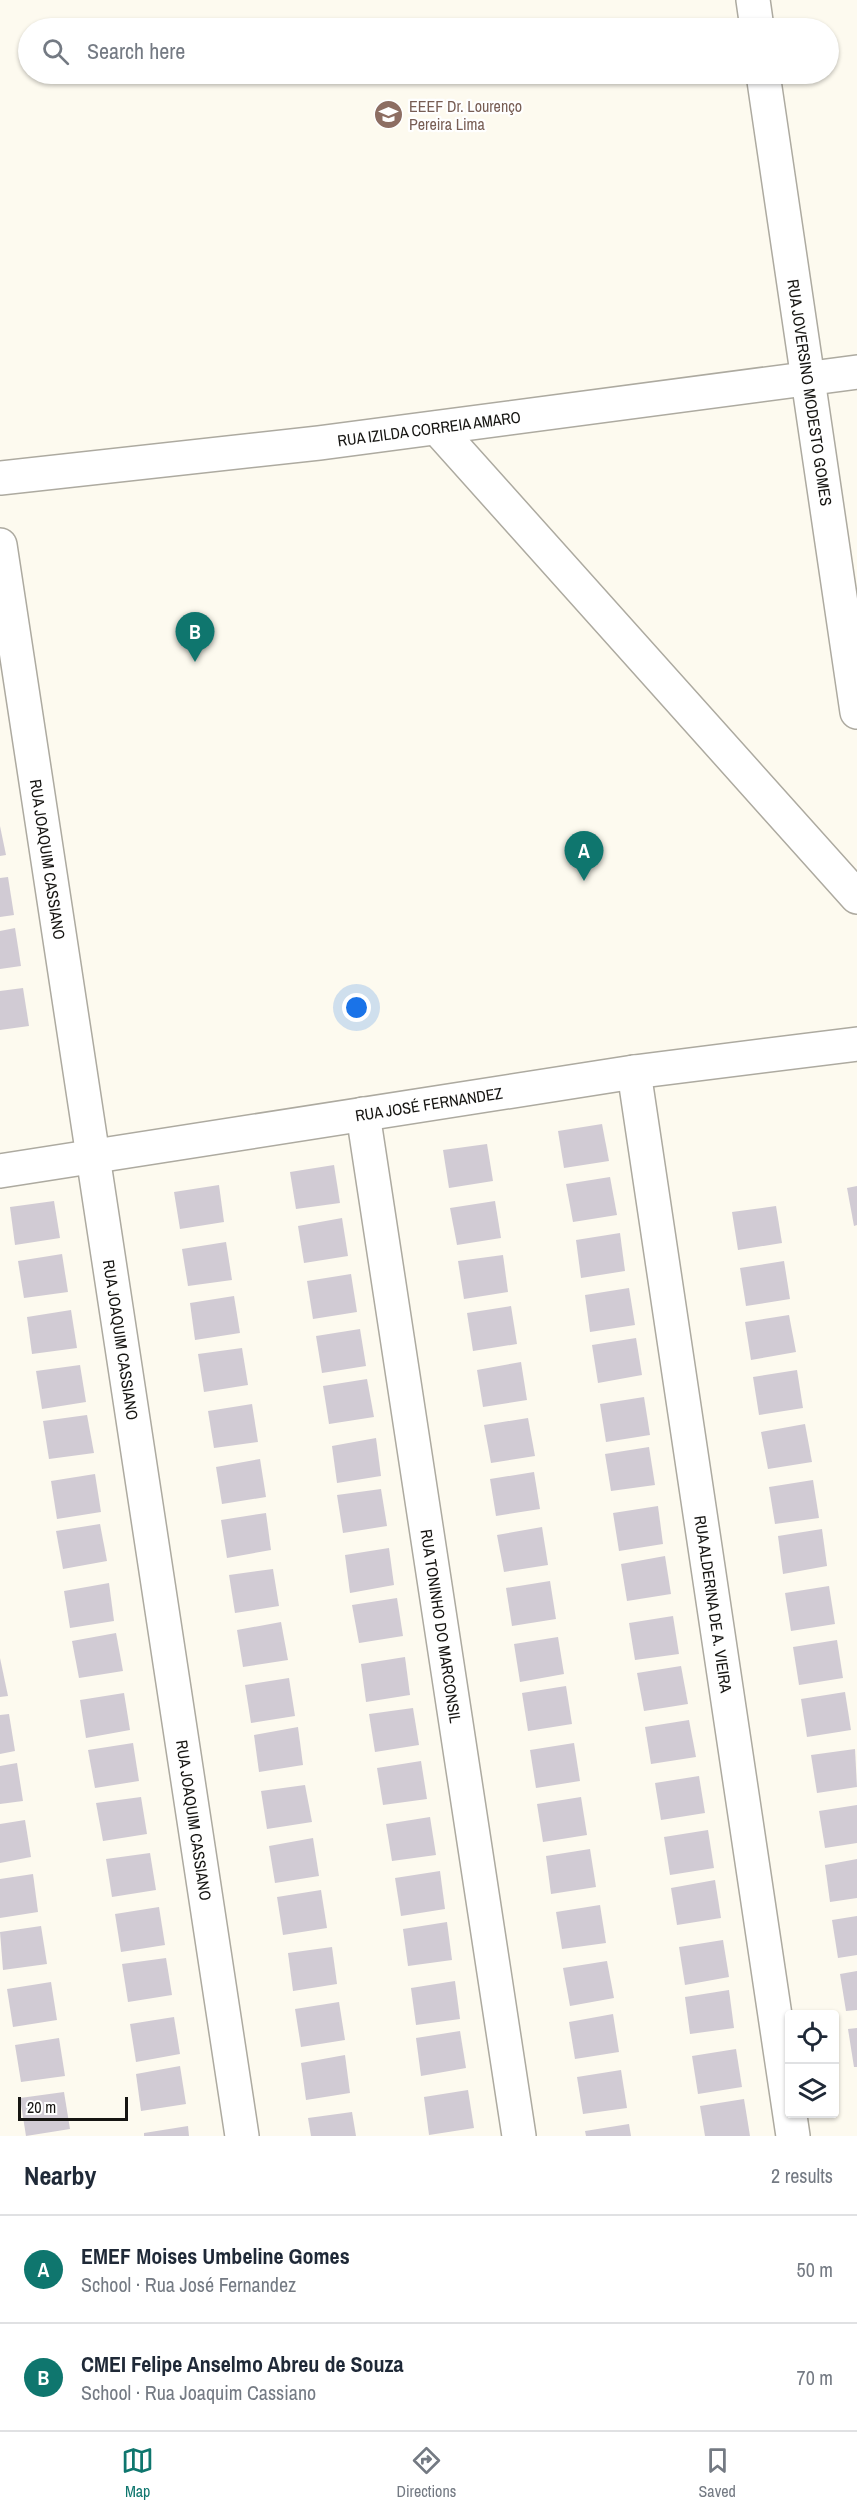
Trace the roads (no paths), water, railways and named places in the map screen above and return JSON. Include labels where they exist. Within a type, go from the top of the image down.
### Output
[{"type":"street","points":[[753,0],[756,18]]},
{"type":"street","name":"RUA JOVERSINO MODESTO GOMES","points":[[764,84],[806,380],[857,712]]},
{"type":"street","name":"RUA IZILDA CORREIA AMARO","points":[[0,478],[319,443],[857,372]]},
{"type":"street","points":[[437,428],[857,897]]},
{"type":"street","name":"RUA JOAQUIM CASSIANO","points":[[0,545],[242,2136]]},
{"type":"street","name":"RUA JOSÉ FERNANDEZ","points":[[0,1171],[634,1072],[857,1044]]},
{"type":"street","name":"RUA ALDERINA DE A. VIEIRA","points":[[634,1072],[793,2136]]},
{"type":"street","name":"RUA TONINHO DO MARCONSIL","points":[[363,1114],[519,2136]]},
{"type":"place","name":"EEEF Dr. Lourenço Pereira Lima","points":[[388,115]]},
{"type":"place","name":"CMEI Felipe Anselmo Abreu de Souza","points":[[195,662]]},
{"type":"place","name":"EMEF Moises Umbeline Gomes","points":[[584,881]]}]
